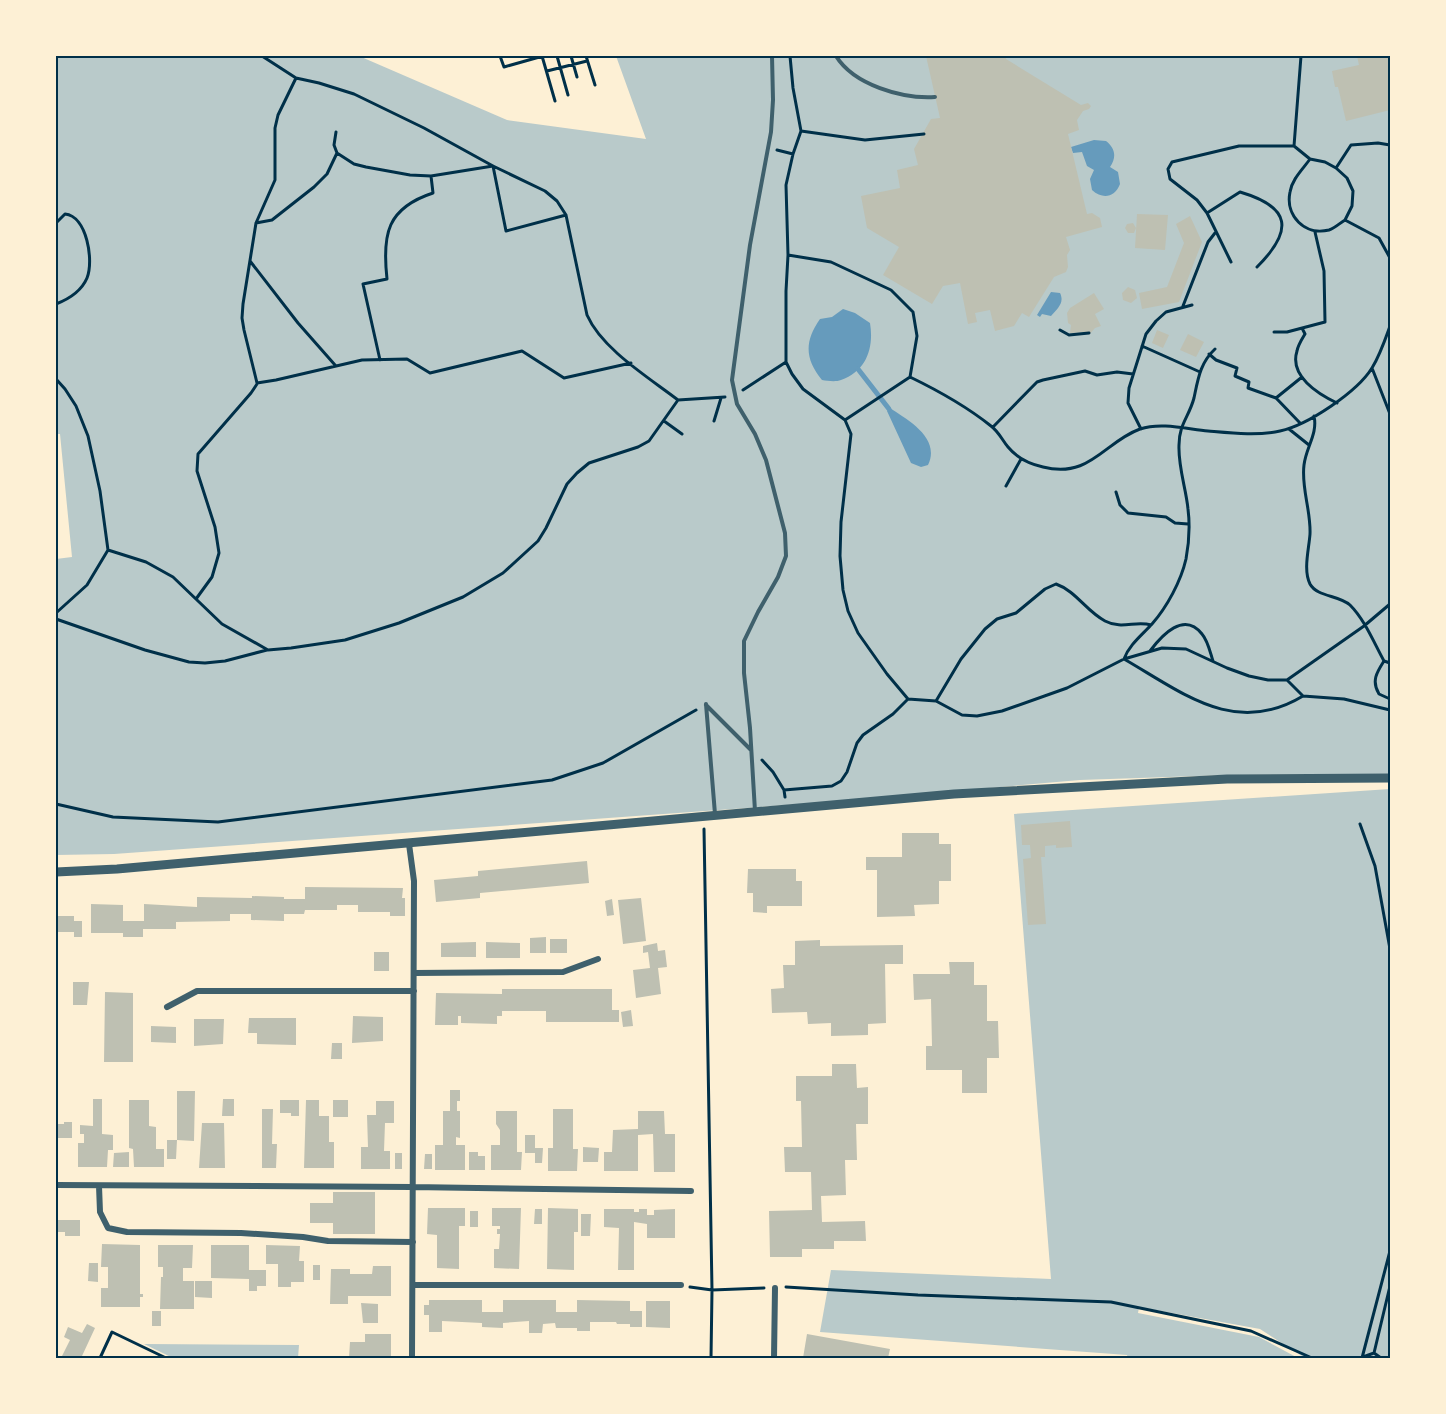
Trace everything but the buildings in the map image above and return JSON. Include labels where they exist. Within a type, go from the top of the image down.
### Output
[{"type":"street","points":[[56,872],[409,844],[954,794],[1227,778],[1390,778]]},
{"type":"street","points":[[409,844],[414,881],[412,1359]]},
{"type":"street","points":[[414,973],[563,972],[598,959]]},
{"type":"street","points":[[167,1007],[197,991],[414,991]]},
{"type":"street","points":[[56,1185],[691,1191]]},
{"type":"street","points":[[99,1186],[100,1212],[108,1228],[127,1232],[241,1233],[328,1241],[413,1242]]},
{"type":"street","points":[[414,1285],[681,1285]]},
{"type":"street","points":[[774,1359],[776,1288]]},
{"type":"lane","points":[[755,811],[744,673],[744,641],[778,577],[786,556],[785,533],[766,460],[755,434],[742,415],[734,394],[732,365],[768,147],[773,100],[772,56]]},
{"type":"lane","points":[[836,56],[851,73],[867,83],[916,98],[935,97]]},
{"type":"lane","points":[[706,704],[751,750]]},
{"type":"lane","points":[[706,704],[715,815]]},
{"type":"path","points":[[262,56],[296,78],[354,94],[545,191],[557,201],[566,215],[587,315],[593,329],[678,400],[721,398],[734,394],[786,362]]},
{"type":"path","points":[[501,56],[504,67],[542,56],[555,101]]},
{"type":"path","points":[[514,56],[516,63]]},
{"type":"path","points":[[557,56],[568,95]]},
{"type":"path","points":[[571,56],[577,77]]},
{"type":"path","points":[[586,56],[595,85]]},
{"type":"path","points":[[790,56],[792,88],[801,131],[786,185],[788,255],[786,362],[803,389],[845,420],[851,434],[841,522],[840,556],[843,590],[848,611],[858,633],[908,699],[936,701],[962,715],[977,716],[1002,711],[1067,688],[1124,659],[1162,648],[1186,649],[1250,676],[1268,680],[1287,680],[1364,626],[1390,604]]},
{"type":"path","points":[[1294,147],[1301,56]]},
{"type":"path","points":[[547,71],[587,61]]},
{"type":"path","points":[[196,599],[212,577],[219,553],[215,527],[196,471],[198,454],[257,383],[242,318],[256,223],[275,180],[275,128],[278,114],[296,78]]},
{"type":"path","points":[[801,131],[865,140],[924,134]]},
{"type":"path","points":[[336,132],[334,145],[337,153],[360,166],[410,175],[431,176],[493,166]]},
{"type":"path","points":[[1336,168],[1351,145],[1378,143],[1390,145]]},
{"type":"path","points":[[1231,262],[1207,213],[1197,200],[1170,179],[1168,169],[1172,162],[1239,146],[1294,147],[1310,159],[1325,162],[1336,168],[1347,178],[1353,191],[1352,206],[1346,220],[1332,230],[1316,232],[1297,223],[1290,206],[1290,192],[1293,183],[1310,159]]},
{"type":"path","points":[[768,147],[793,154]]},
{"type":"path","points":[[256,223],[272,220],[314,187],[327,174],[337,153]]},
{"type":"path","points":[[493,166],[506,231],[566,215]]},
{"type":"path","points":[[380,360],[363,284],[387,279],[385,259],[388,225],[408,204],[433,193],[431,176]]},
{"type":"path","points":[[1207,213],[1240,192],[1263,199],[1275,209],[1281,218],[1282,231],[1275,246],[1257,267]]},
{"type":"path","points":[[56,223],[65,214],[70,214],[78,220],[85,236],[90,261],[83,285],[70,297],[56,304]]},
{"type":"path","points":[[1346,220],[1379,238],[1390,258]]},
{"type":"path","points":[[1274,332],[1287,332],[1324,322],[1324,271],[1316,232]]},
{"type":"path","points":[[1183,306],[1208,242],[1215,233]]},
{"type":"path","points":[[788,255],[831,262],[891,290],[913,312],[917,336],[910,377],[845,420]]},
{"type":"path","points":[[250,261],[292,316],[335,365]]},
{"type":"path","points":[[1141,429],[1128,403],[1129,388],[1146,334],[1166,312],[1192,305]]},
{"type":"path","points":[[910,377],[954,399],[993,428],[1002,436],[1008,447],[1021,458],[1044,468],[1059,470],[1092,462],[1124,438],[1141,429],[1168,426],[1240,433],[1270,433],[1288,429],[1337,403],[1372,368],[1390,326]]},
{"type":"path","points":[[1302,328],[1305,334],[1296,352],[1296,362],[1302,377],[1306,384],[1337,403]]},
{"type":"path","points":[[1060,330],[1069,335],[1089,333]]},
{"type":"path","points":[[1142,346],[1200,372]]},
{"type":"path","points":[[1124,659],[1127,649],[1151,625],[1182,571],[1188,545],[1189,524],[1179,446],[1180,428],[1190,408],[1200,372],[1209,354],[1215,349]]},
{"type":"path","points":[[257,383],[276,381],[362,360],[407,359],[430,374],[522,351],[564,378],[631,363]]},
{"type":"path","points":[[1209,354],[1216,360],[1237,368],[1235,376],[1249,382],[1248,388],[1276,398],[1300,423]]},
{"type":"path","points":[[1372,368],[1390,414]]},
{"type":"path","points":[[993,428],[1037,382],[1085,371],[1100,375],[1117,372],[1133,374]]},
{"type":"path","points":[[1276,398],[1302,377]]},
{"type":"path","points":[[56,379],[76,406],[88,435],[102,500],[108,550],[87,585],[56,613]]},
{"type":"path","points":[[714,421],[721,398]]},
{"type":"path","points":[[56,619],[145,650],[189,662],[205,663],[225,661],[268,650],[318,645],[371,632],[463,597],[503,573],[538,541],[563,490],[577,473],[589,463],[638,447],[649,441],[678,400]]},
{"type":"path","points":[[1314,416],[1316,426],[1305,456],[1303,478],[1309,515],[1307,572],[1309,582],[1313,588],[1344,601],[1352,607],[1384,661],[1390,663]]},
{"type":"path","points":[[664,421],[682,434]]},
{"type":"path","points":[[1288,429],[1309,445]]},
{"type":"path","points":[[1006,486],[1021,458]]},
{"type":"path","points":[[1116,492],[1120,505],[1128,513],[1166,517],[1175,523],[1189,524]]},
{"type":"path","points":[[108,550],[158,567],[184,586],[222,624],[268,650]]},
{"type":"path","points":[[936,701],[961,659],[985,629],[997,619],[1016,613],[1038,594],[1056,584],[1068,588],[1080,602],[1111,624],[1125,627],[1144,623],[1151,625]]},
{"type":"path","points":[[1150,651],[1165,632],[1186,624],[1196,627],[1203,636],[1214,662]]},
{"type":"path","points":[[1124,659],[1200,703],[1225,711],[1246,713],[1268,709],[1289,704],[1303,696],[1344,699],[1390,710]]},
{"type":"path","points":[[1384,661],[1377,671],[1375,683],[1379,693],[1390,699]]},
{"type":"path","points":[[1287,680],[1303,696]]},
{"type":"path","points":[[784,789],[832,786],[841,781],[847,772],[857,743],[863,735],[893,714],[908,699]]},
{"type":"path","points":[[56,804],[113,817],[218,822],[552,780],[603,762],[706,704]]},
{"type":"path","points":[[751,750],[768,766],[784,789],[786,809]]},
{"type":"path","points":[[703,817],[712,1290],[711,1359]]},
{"type":"path","points":[[1360,824],[1375,866],[1390,949]]},
{"type":"path","points":[[1363,1358],[1390,1251]]},
{"type":"path","points":[[681,1285],[712,1290],[776,1288],[1112,1302],[1251,1331],[1312,1359]]},
{"type":"path","points":[[1374,1353],[1390,1286]]},
{"type":"path","points":[[100,1359],[112,1332],[166,1359]]},
{"type":"path","points":[[1363,1358],[1374,1353]]},
{"type":"path","points":[[1374,1353],[1381,1359]]},
{"type":"shaded area","points":[[56,56],[359,56],[507,120],[646,139],[616,56],[1390,56],[1390,774],[1228,775],[1080,780],[828,802],[114,854],[56,855],[56,559],[72,557],[60,434],[56,434]]},
{"type":"shaded area","points":[[1390,789],[1390,1358],[1305,1358],[1260,1329],[1139,1307],[1138,1313],[1259,1337],[1298,1358],[1128,1358],[1127,1355],[820,1332],[831,1270],[1051,1279],[1014,814]]},
{"type":"shaded area","points":[[144,1344],[299,1345],[298,1358],[173,1358]]},
{"type":"water","points":[[1094,140],[1106,141],[1114,153],[1114,160],[1110,167],[1118,172],[1120,184],[1115,192],[1108,196],[1100,195],[1092,190],[1090,179],[1094,170],[1087,166],[1082,152],[1073,153],[1071,147]]},
{"type":"water","points":[[1051,292],[1060,293],[1061,303],[1051,316],[1042,314],[1040,317],[1037,315]]},
{"type":"water","points":[[843,309],[855,313],[870,323],[871,341],[867,357],[857,371],[850,376],[837,381],[822,380],[810,358],[811,335],[820,319],[832,317]]},
{"type":"water","points":[[890,408],[913,424],[926,438],[931,455],[928,465],[921,467],[911,463],[887,411]]},
{"type":"waterway","points":[[858,369],[889,409]]}]
